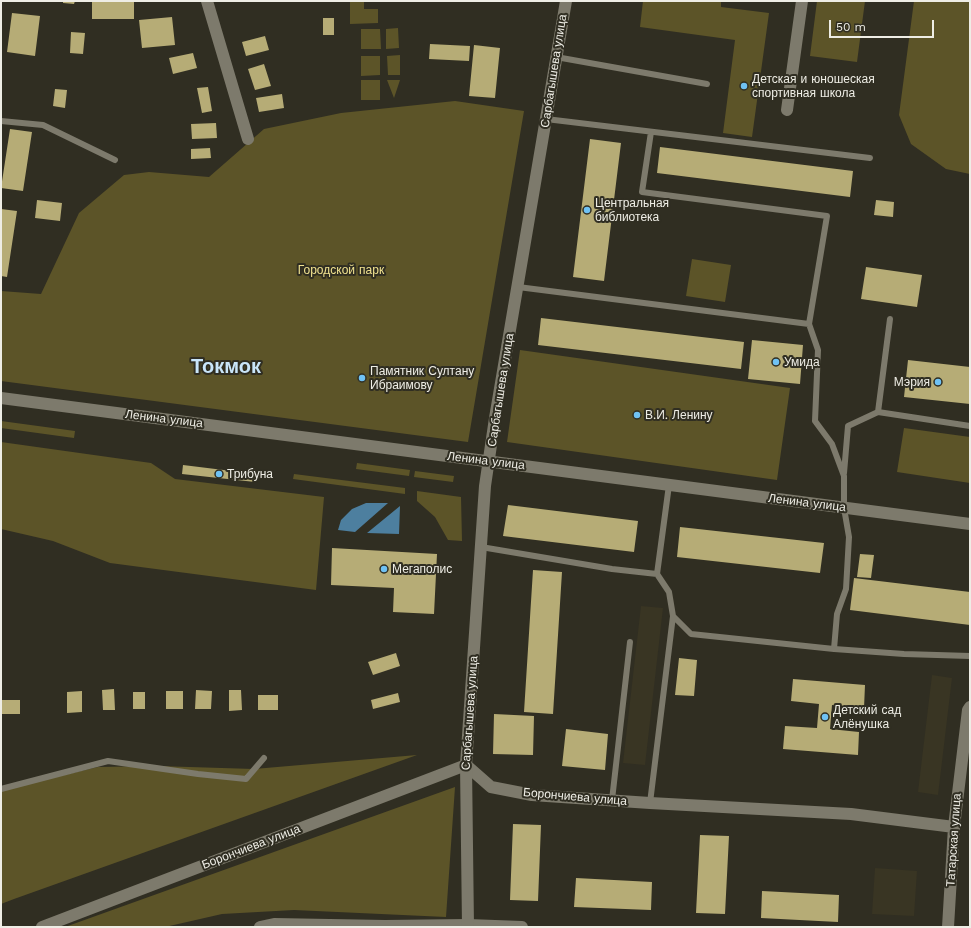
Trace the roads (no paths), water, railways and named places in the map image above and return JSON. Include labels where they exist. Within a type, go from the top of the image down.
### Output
[{"type":"street","points":[[207,1],[248,139]]},
{"type":"street","name":"Сарбагышева улица","points":[[468,926],[466,765],[485,486],[566,1]]},
{"type":"street","points":[[787,110],[802,1]]},
{"type":"street","name":"Ленина улица","points":[[1,398],[970,524]]},
{"type":"street","name":"Татарская улица","points":[[948,927],[954,827],[968,710],[970,707]]},
{"type":"street","name":"Борончиева улица","points":[[42,927],[72,922],[466,765],[491,787],[532,795],[851,814],[954,827]]},
{"type":"street","points":[[260,927],[274,924],[522,927]]},
{"type":"lane","points":[[556,57],[707,84]]},
{"type":"lane","points":[[546,119],[870,158]]},
{"type":"lane","points":[[1,121],[43,125],[115,160]]},
{"type":"lane","points":[[651,132],[642,192],[827,216],[809,324],[818,350],[815,421],[832,444],[844,476]]},
{"type":"lane","points":[[518,287],[809,324]]},
{"type":"lane","points":[[878,412],[890,320]]},
{"type":"lane","points":[[834,649],[837,614],[846,589],[849,537],[844,508],[844,476],[848,426],[878,412],[970,426]]},
{"type":"lane","points":[[650,803],[673,616],[669,592],[657,574],[669,485]]},
{"type":"lane","points":[[481,547],[612,569],[657,574]]},
{"type":"lane","points":[[673,616],[691,634],[834,649],[904,654],[970,656]]},
{"type":"lane","points":[[612,800],[630,642]]},
{"type":"lane","points":[[1,789],[108,761],[198,774],[246,779],[264,758]]},
{"type":"water","points":[[366,503],[388,503],[355,532],[338,530],[341,520],[352,509]]},
{"type":"water","points":[[400,506],[399,534],[367,533]]},
{"type":"place","name":"Детская и юношеская спортивная школа","points":[[744,86]]},
{"type":"place","name":"Центральная библиотека","points":[[587,210]]},
{"type":"place","name":"Умида","points":[[776,362]]},
{"type":"place","name":"Памятник Султану Ибраимову","points":[[362,378]]},
{"type":"place","name":"Мэрия","points":[[938,382]]},
{"type":"place","name":"В.И. Ленину","points":[[637,415]]},
{"type":"place","name":"Трибуна","points":[[219,474]]},
{"type":"place","name":"Мегаполис","points":[[384,569]]},
{"type":"place","name":"Детский сад Алёнушка","points":[[825,717]]},
{"type":"district","name":"Токмок","points":[[226,367]]},
{"type":"park label","name":"Городской парк","points":[[341,270]]}]
